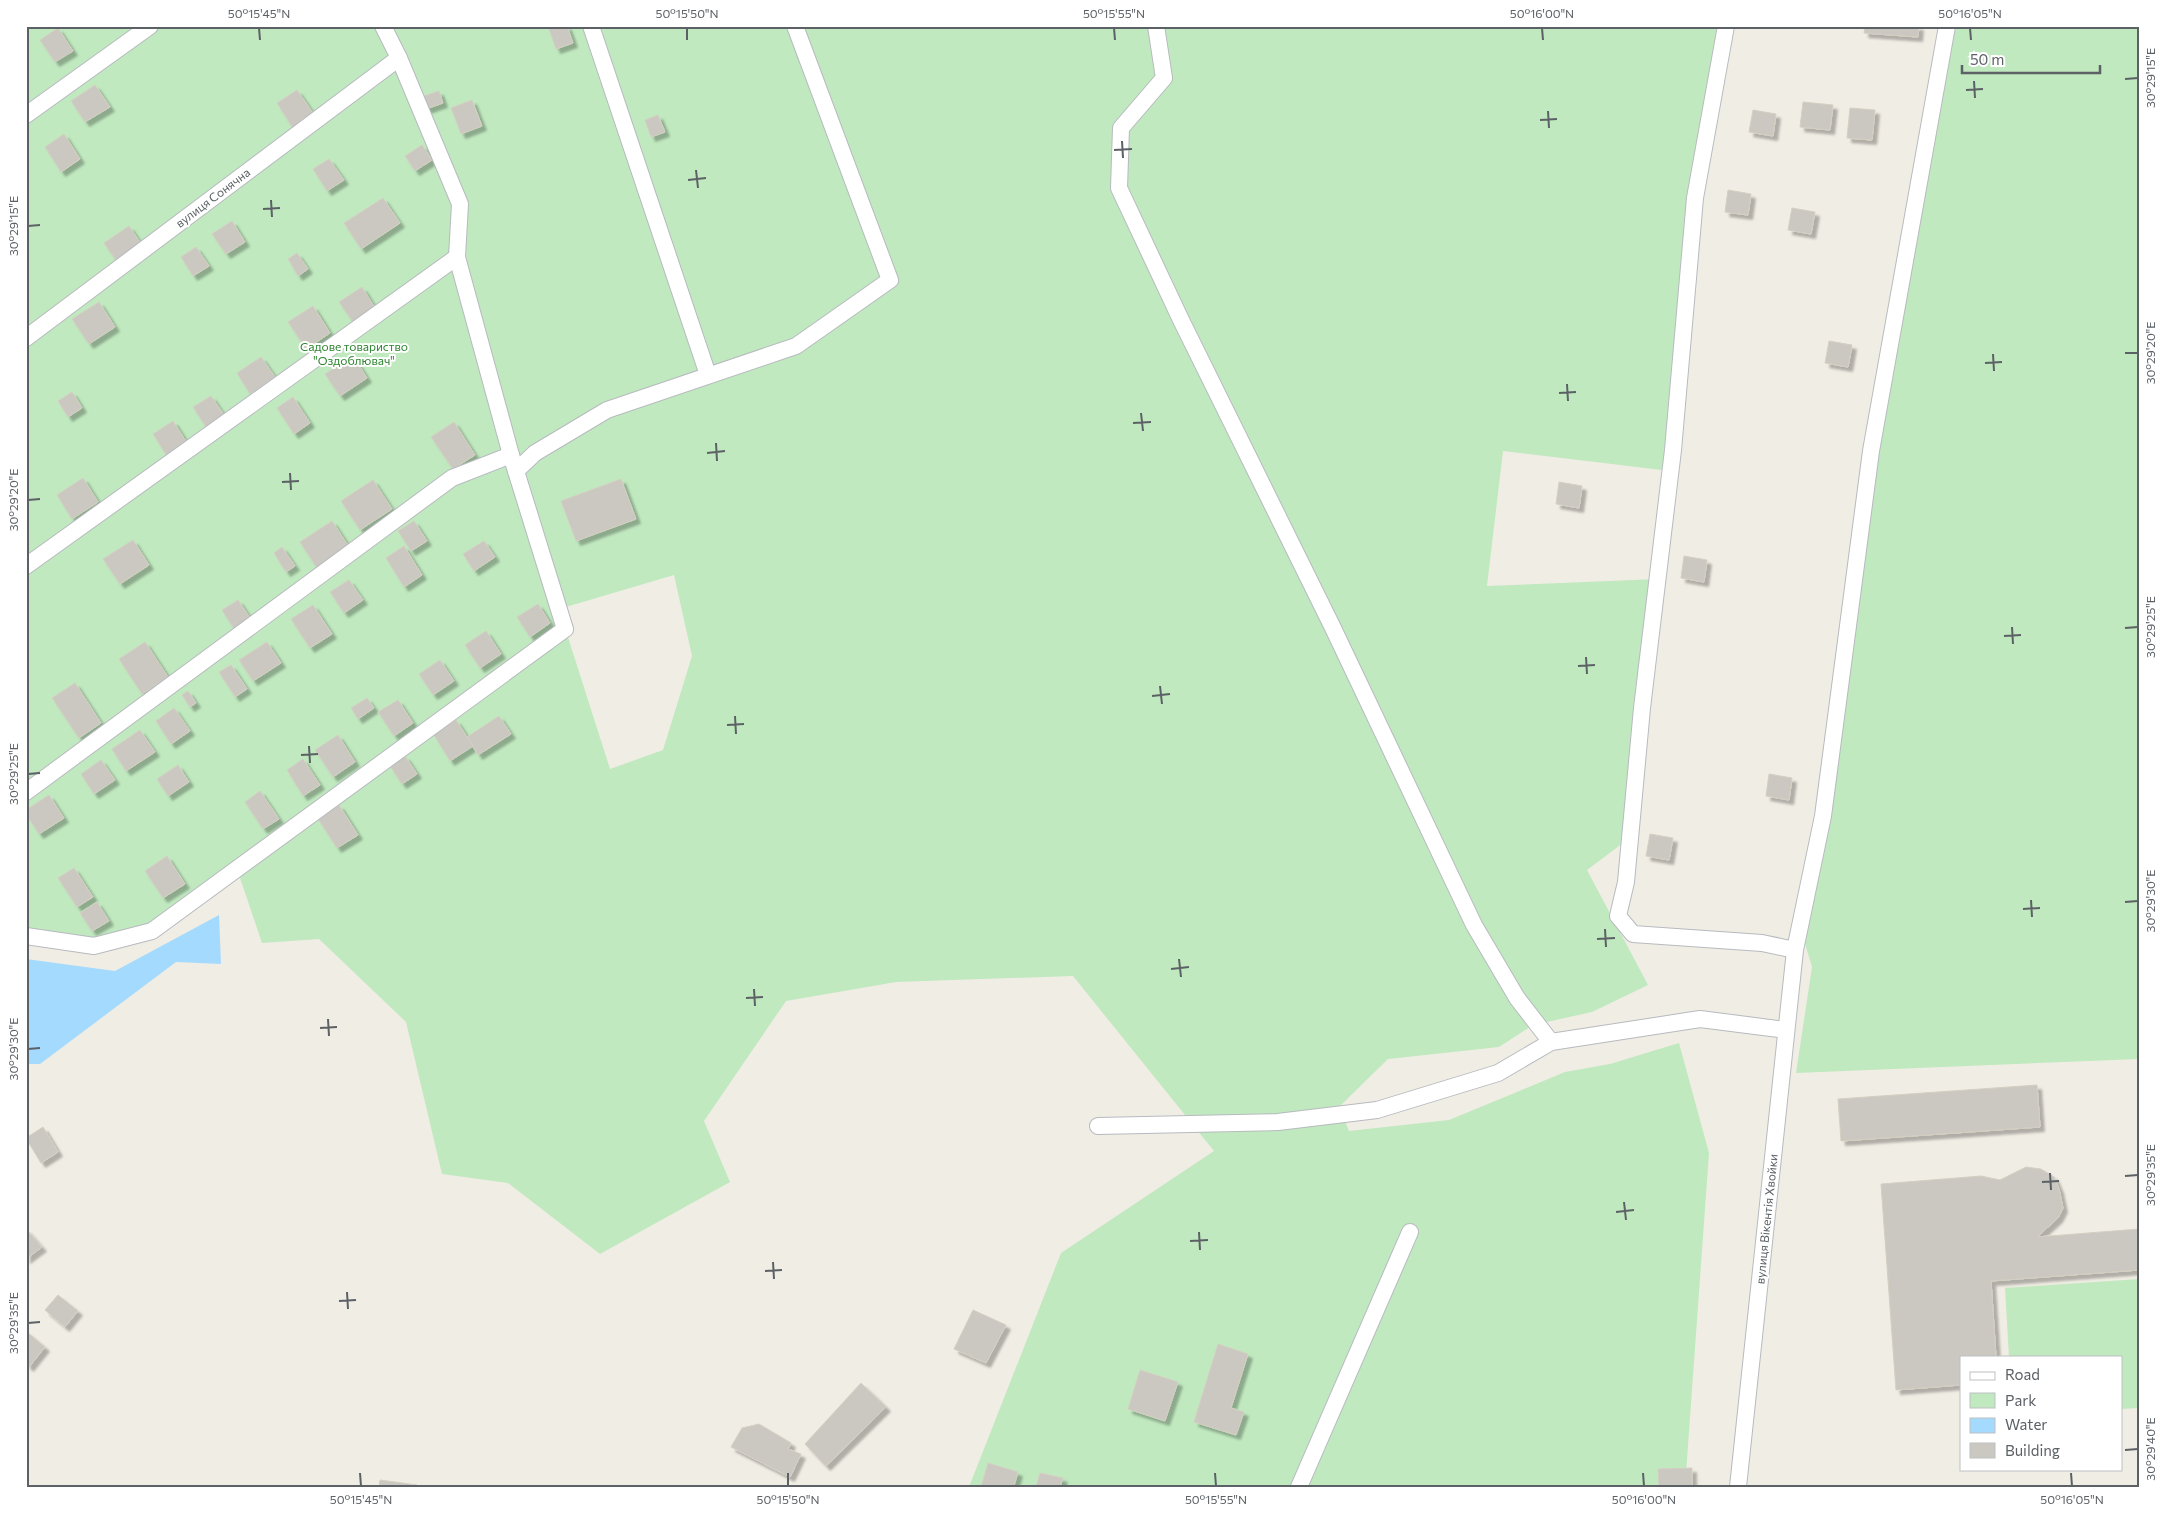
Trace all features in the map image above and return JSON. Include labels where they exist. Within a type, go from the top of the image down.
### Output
[{"type":"street","points":[[26,115],[150,26]]},
{"type":"street","points":[[26,936],[94,946],[152,931],[565,629],[511,455],[457,257],[460,204],[399,58],[383,26]]},
{"type":"street","points":[[591,26],[708,375]]},
{"type":"street","points":[[516,471],[535,453],[607,410],[796,346],[890,280],[795,26]]},
{"type":"street","points":[[1156,26],[1164,78],[1121,128],[1119,188],[1185,329],[1333,628],[1474,925],[1517,998],[1551,1042]]},
{"type":"street","points":[[1726,26],[1695,198],[1672,450],[1642,708],[1626,882],[1618,916],[1633,934],[1762,943],[1795,950]]},
{"type":"street","name":"вулиця Вікентія Хвойки","points":[[1738,1487],[1795,950],[1823,816],[1871,451],[1947,26]]},
{"type":"street","name":"вулиця Сонячна","points":[[26,338],[399,58]]},
{"type":"street","points":[[26,566],[457,257]]},
{"type":"street","points":[[26,792],[452,478],[511,455]]},
{"type":"street","points":[[1098,1126],[1278,1122],[1377,1110],[1498,1073],[1551,1042],[1700,1019],[1786,1030]]},
{"type":"street","points":[[1299,1487],[1410,1232]]},
{"type":"green space","name":"Садове товариство \"Оздоблювач\"","points":[[26,26],[1726,26],[1695,198],[1670,471],[1503,451],[1487,586],[1658,579],[1631,837],[1587,870],[1648,985],[1592,1012],[1533,1025],[1499,1047],[1388,1059],[1339,1107],[1349,1131],[1449,1120],[1565,1072],[1610,1064],[1679,1043],[1709,1153],[1685,1487],[969,1487],[1061,1253],[1214,1151],[1073,976],[896,982],[786,1001],[704,1121],[730,1182],[600,1254],[508,1183],[442,1174],[406,1022],[319,939],[262,943],[237,869],[152,931],[94,946],[26,936]],"holes":[[[674,575],[692,656],[663,750],[610,769],[559,609]]]},
{"type":"green space","points":[[1947,26],[2139,26],[2139,1059],[1796,1073],[1812,967],[1799,924],[1871,451]]},
{"type":"green space","points":[[2139,1279],[2139,1408],[2122,1409],[2122,1356],[2009,1356],[2005,1288]]},
{"type":"water","points":[[219,915],[221,964],[176,962],[40,1064],[26,1064],[26,959],[115,971]]},
{"type":"building","points":[[548,26],[567,26],[573,43],[556,49]]},
{"type":"building","points":[[1865,26],[1919,26],[1918,37],[1864,33]]},
{"type":"building","points":[[58,28],[73,51],[55,62],[40,40]]},
{"type":"building","points":[[95,85],[110,107],[85,122],[71,101]]},
{"type":"building","points":[[297,90],[315,116],[294,130],[277,103]]},
{"type":"building","points":[[439,91],[443,103],[426,109],[421,97]]},
{"type":"building","points":[[472,100],[482,126],[461,134],[451,108]]},
{"type":"building","points":[[1803,102],[1833,105],[1830,130],[1800,127]]},
{"type":"building","points":[[1850,108],[1875,110],[1872,140],[1847,138]]},
{"type":"building","points":[[1753,110],[1776,114],[1773,136],[1749,132]]},
{"type":"building","points":[[658,115],[665,132],[651,137],[645,120]]},
{"type":"building","points":[[64,134],[80,159],[61,172],[45,147]]},
{"type":"building","points":[[422,145],[432,160],[415,171],[405,156]]},
{"type":"building","points":[[329,159],[344,180],[327,191],[313,169]]},
{"type":"building","points":[[1728,190],[1751,194],[1748,215],[1725,212]]},
{"type":"building","points":[[383,198],[400,223],[361,249],[344,223]]},
{"type":"building","points":[[1792,208],[1815,212],[1811,234],[1788,230]]},
{"type":"building","points":[[232,221],[245,242],[226,254],[212,234]]},
{"type":"building","points":[[129,226],[143,247],[118,263],[104,243]]},
{"type":"building","points":[[196,247],[209,266],[193,276],[181,257]]},
{"type":"building","points":[[297,253],[308,269],[298,276],[288,259]]},
{"type":"building","points":[[362,287],[375,308],[353,322],[339,302]]},
{"type":"building","points":[[99,302],[115,327],[89,344],[72,319]]},
{"type":"building","points":[[313,306],[330,333],[306,349],[288,322]]},
{"type":"building","points":[[1829,341],[1852,345],[1848,367],[1825,363]]},
{"type":"building","points":[[353,356],[367,378],[340,396],[325,374]]},
{"type":"building","points":[[261,357],[275,377],[250,394],[237,373]]},
{"type":"building","points":[[72,392],[82,408],[68,417],[58,401]]},
{"type":"building","points":[[211,396],[224,415],[206,427],[193,407]]},
{"type":"building","points":[[293,397],[310,423],[294,434],[277,408]]},
{"type":"building","points":[[173,421],[187,443],[167,456],[153,434]]},
{"type":"building","points":[[454,422],[475,455],[453,469],[431,437]]},
{"type":"building","points":[[83,478],[98,502],[72,519],[57,495]]},
{"type":"building","points":[[621,479],[636,519],[576,541],[561,501]]},
{"type":"building","points":[[373,480],[392,509],[360,530],[341,501]]},
{"type":"building","points":[[1559,482],[1582,486],[1579,508],[1556,504]]},
{"type":"building","points":[[332,521],[349,547],[317,568],[300,542]]},
{"type":"building","points":[[414,521],[427,541],[411,551],[398,531]]},
{"type":"building","points":[[133,540],[149,565],[120,584],[103,559]]},
{"type":"building","points":[[484,541],[495,557],[474,571],[463,554]]},
{"type":"building","points":[[404,546],[422,575],[404,587],[386,558]]},
{"type":"building","points":[[282,547],[295,566],[286,572],[274,553]]},
{"type":"building","points":[[1684,556],[1707,560],[1704,582],[1681,578]]},
{"type":"building","points":[[349,580],[363,600],[344,613],[330,592]]},
{"type":"building","points":[[238,600],[252,621],[236,632],[222,610]]},
{"type":"building","points":[[538,604],[550,623],[530,637],[517,617]]},
{"type":"building","points":[[313,605],[332,634],[310,648],[291,619]]},
{"type":"building","points":[[486,631],[501,654],[480,668],[465,645]]},
{"type":"building","points":[[145,642],[168,677],[142,694],[119,659]]},
{"type":"building","points":[[267,642],[281,663],[253,681],[239,660]]},
{"type":"building","points":[[440,660],[454,681],[433,695],[419,674]]},
{"type":"building","points":[[231,665],[247,689],[235,697],[219,672]]},
{"type":"building","points":[[75,683],[101,723],[79,738],[52,698]]},
{"type":"building","points":[[188,691],[196,703],[190,707],[182,695]]},
{"type":"building","points":[[367,698],[374,708],[358,719],[351,708]]},
{"type":"building","points":[[398,700],[413,723],[394,736],[378,712]]},
{"type":"building","points":[[174,708],[190,731],[171,744],[156,721]]},
{"type":"building","points":[[499,716],[511,734],[478,755],[467,737]]},
{"type":"building","points":[[456,720],[473,746],[450,761],[434,735]]},
{"type":"building","points":[[140,730],[155,752],[126,771],[112,749]]},
{"type":"building","points":[[338,735],[355,762],[333,777],[315,750]]},
{"type":"building","points":[[405,756],[417,774],[402,784],[390,766]]},
{"type":"building","points":[[303,759],[320,785],[303,796],[287,770]]},
{"type":"building","points":[[101,760],[115,780],[94,794],[81,774]]},
{"type":"building","points":[[178,765],[189,782],[168,796],[157,779]]},
{"type":"building","points":[[1769,774],[1792,778],[1789,800],[1766,796]]},
{"type":"building","points":[[260,791],[279,819],[263,829],[245,802]]},
{"type":"building","points":[[49,795],[64,818],[39,834],[26,814],[26,810]]},
{"type":"building","points":[[339,805],[358,835],[337,848],[318,819]]},
{"type":"building","points":[[1650,834],[1673,838],[1669,860],[1646,856]]},
{"type":"building","points":[[167,856],[185,884],[163,898],[145,871]]},
{"type":"building","points":[[74,868],[93,897],[77,907],[58,878]]},
{"type":"building","points":[[97,902],[109,921],[92,931],[80,913]]},
{"type":"building","points":[[2037,1085],[2040,1127],[1841,1141],[1838,1099]]},
{"type":"building","points":[[43,1127],[58,1152],[41,1163],[26,1138]]},
{"type":"building","points":[[2026,1167],[2041,1169],[2054,1177],[2063,1208],[2058,1218],[2037,1237],[2139,1229],[2139,1270],[1991,1281],[1996,1356],[1960,1356],[1960,1385],[1896,1390],[1881,1184],[1981,1176],[2000,1180]]},
{"type":"building","points":[[26,1229],[42,1247],[26,1259]]},
{"type":"building","points":[[58,1295],[78,1311],[65,1327],[45,1310]]},
{"type":"building","points":[[973,1310],[1006,1325],[986,1363],[954,1349]]},
{"type":"building","points":[[27,1332],[45,1347],[29,1367],[26,1364]]},
{"type":"building","points":[[1218,1344],[1248,1354],[1231,1408],[1244,1412],[1236,1435],[1194,1422]]},
{"type":"building","points":[[1140,1370],[1178,1382],[1165,1421],[1128,1409]]},
{"type":"building","points":[[861,1383],[886,1407],[826,1466],[805,1444]]},
{"type":"building","points":[[759,1424],[791,1443],[788,1449],[801,1454],[790,1477],[731,1447],[742,1428]]},
{"type":"building","points":[[988,1463],[1018,1472],[1014,1486],[1017,1487],[981,1487]]},
{"type":"building","points":[[1692,1468],[1692,1487],[1659,1487],[1658,1469]]},
{"type":"building","points":[[1040,1473],[1063,1478],[1060,1487],[1036,1487]]},
{"type":"building","points":[[380,1480],[417,1485],[416,1487],[379,1487]]}]
